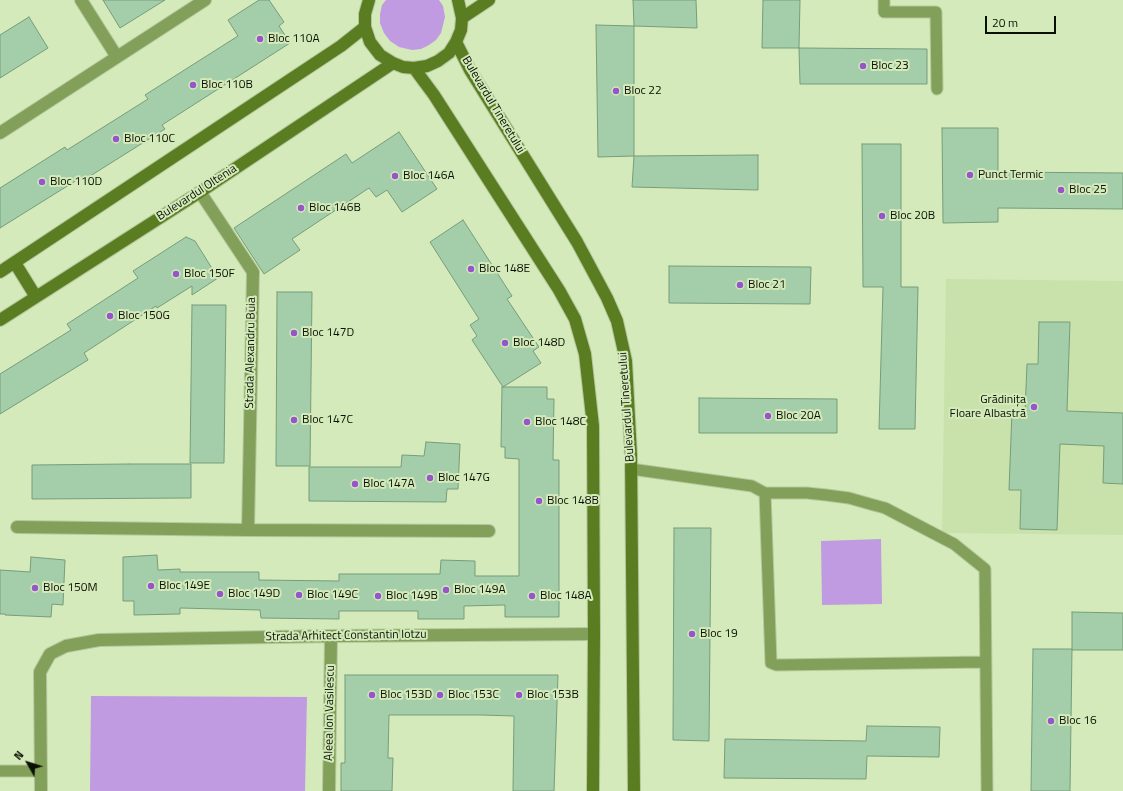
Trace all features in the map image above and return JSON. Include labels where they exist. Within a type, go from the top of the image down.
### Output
[{"type":"main road","points":[[368,0],[365,14],[365,27],[370,42],[380,55],[392,63],[403,67],[414,68],[427,66],[438,61],[449,53],[461,30],[462,18],[458,0]]},
{"type":"main road","points":[[462,18],[489,0]]},
{"type":"main road","points":[[0,272],[342,46],[365,27]]},
{"type":"main road","name":"Bulevardul Tineretului","points":[[456,42],[470,70],[577,242],[607,298],[617,321],[626,361],[631,469],[634,791]]},
{"type":"main road","name":"Bulevardul Oltenia","points":[[0,320],[200,192],[392,63]]},
{"type":"main road","points":[[414,68],[439,102],[559,290],[575,319],[585,354],[593,426],[593,791]]},
{"type":"main road","points":[[15,263],[36,297]]},
{"type":"street","points":[[81,0],[117,57]]},
{"type":"street","points":[[0,133],[205,0]]},
{"type":"street","name":"Strada Alexandru Buia","points":[[200,192],[253,272],[248,530]]},
{"type":"street","points":[[17,527],[489,531]]},
{"type":"street","name":"Strada Arhitect Constantin Iotzu","points":[[42,771],[40,672],[50,654],[66,646],[98,640],[594,634]]},
{"type":"street","name":"Aleea Ion Vasilescu","points":[[329,791],[331,636]]},
{"type":"street","points":[[41,791],[42,771]]},
{"type":"lane","points":[[884,0],[884,12],[936,12],[937,89]]},
{"type":"lane","points":[[631,469],[752,486],[765,493],[807,494],[849,498],[885,508],[954,544],[984,569],[987,791]]},
{"type":"lane","points":[[765,493],[771,664],[985,662]]},
{"type":"lane","points":[[0,770],[42,771]]},
{"type":"shaded area","points":[[386,0],[439,0],[443,6],[445,17],[441,33],[436,40],[421,49],[412,50],[399,47],[390,41],[384,33],[380,23],[382,5]]},
{"type":"shaded area","name":"Grădinița Floare Albastră","points":[[946,279],[1123,281],[1123,535],[942,533]]},
{"type":"shaded area","points":[[881,539],[882,604],[822,605],[821,541]]},
{"type":"shaded area","points":[[91,696],[307,697],[305,791],[90,791]]},
{"type":"building","points":[[103,0],[165,0],[120,28]]},
{"type":"building","points":[[259,0],[269,0],[284,22],[279,26],[290,43],[162,125],[165,129],[87,178],[85,175],[0,228],[0,188],[65,147],[67,150],[148,99],[145,95],[238,36],[228,20]]},
{"type":"building","points":[[633,0],[696,0],[697,28],[634,26]]},
{"type":"building","points":[[763,0],[800,0],[799,48],[762,48]]},
{"type":"building","points":[[29,17],[48,48],[0,78],[0,35]]},
{"type":"building","name":"Bloc 22","points":[[596,25],[634,26],[634,156],[598,157]]},
{"type":"building","name":"Bloc 23","points":[[799,48],[927,49],[927,84],[800,84]]},
{"type":"building","points":[[942,128],[998,128],[998,172],[1123,173],[1123,209],[998,208],[998,222],[943,223]]},
{"type":"building","name":"Bloc 146B","points":[[399,132],[437,189],[402,212],[387,190],[376,197],[369,188],[292,239],[300,250],[264,274],[234,228],[346,154],[352,163]]},
{"type":"building","name":"Bloc 20B","points":[[862,144],[901,144],[901,287],[918,287],[915,429],[879,429],[883,287],[863,287]]},
{"type":"building","points":[[758,155],[758,190],[632,187],[634,156]]},
{"type":"building","points":[[463,220],[512,296],[507,299],[539,347],[533,351],[541,363],[503,387],[472,340],[477,336],[470,325],[479,319],[430,242]]},
{"type":"building","points":[[186,237],[195,241],[218,278],[192,295],[192,286],[157,308],[156,306],[84,353],[88,360],[0,414],[0,374],[71,330],[67,324],[138,278],[133,271]]},
{"type":"building","name":"Bloc 21","points":[[669,266],[811,267],[810,304],[669,303]]},
{"type":"building","points":[[277,292],[312,292],[310,466],[276,466]]},
{"type":"building","points":[[192,305],[226,305],[224,463],[190,463]]},
{"type":"building","points":[[1039,322],[1070,322],[1067,411],[1123,413],[1123,484],[1103,483],[1104,446],[1060,444],[1057,530],[1020,529],[1021,490],[1009,490],[1012,411],[1025,412],[1027,364],[1038,364]]},
{"type":"building","points":[[502,387],[547,387],[547,399],[554,399],[553,460],[559,460],[559,617],[505,617],[505,605],[464,606],[464,619],[418,619],[418,611],[339,611],[339,619],[261,618],[260,610],[180,608],[180,614],[134,615],[134,601],[123,601],[123,557],[157,555],[158,570],[180,569],[180,572],[259,572],[259,580],[339,581],[339,574],[440,574],[441,560],[475,561],[475,576],[519,576],[519,459],[505,458],[505,447],[501,447]]},
{"type":"building","name":"Bloc 20A","points":[[699,398],[837,399],[837,433],[699,433]]},
{"type":"building","points":[[426,442],[460,444],[458,489],[447,489],[446,502],[309,501],[309,467],[401,467],[402,455],[424,456]]},
{"type":"building","points":[[191,464],[191,498],[32,499],[32,465]]},
{"type":"building","name":"Bloc 19","points":[[674,528],[711,528],[709,741],[673,740]]},
{"type":"building","name":"Bloc 150M","points":[[31,557],[65,560],[63,605],[52,604],[51,617],[0,614],[0,570],[30,572]]},
{"type":"building","points":[[1072,612],[1123,613],[1123,650],[1072,650]]},
{"type":"building","name":"Bloc 16","points":[[1033,649],[1072,649],[1070,791],[1031,791]]},
{"type":"building","points":[[345,675],[558,675],[554,791],[513,791],[514,716],[389,715],[388,758],[393,758],[392,791],[341,791],[341,763],[345,763]]},
{"type":"building","points":[[867,726],[940,727],[939,757],[867,756],[866,779],[724,778],[725,739],[866,741]]},
{"type":"place","name":"Bloc 110A","points":[[260,39]]},
{"type":"place","name":"Bloc 23","points":[[863,66]]},
{"type":"place","name":"Bloc 110B","points":[[193,85]]},
{"type":"place","name":"Bloc 22","points":[[616,91]]},
{"type":"place","name":"Bloc 110C","points":[[116,139]]},
{"type":"place","name":"Punct Termic","points":[[970,175]]},
{"type":"place","name":"Bloc 146A","points":[[395,176]]},
{"type":"place","name":"Bloc 110D","points":[[42,182]]},
{"type":"place","name":"Bloc 25","points":[[1061,190]]},
{"type":"place","name":"Bloc 146B","points":[[301,208]]},
{"type":"place","name":"Bloc 20B","points":[[882,216]]},
{"type":"place","name":"Bloc 148E","points":[[471,269]]},
{"type":"place","name":"Bloc 150F","points":[[176,274]]},
{"type":"place","name":"Bloc 21","points":[[740,285]]},
{"type":"place","name":"Bloc 150G","points":[[110,316]]},
{"type":"place","name":"Bloc 147D","points":[[294,333]]},
{"type":"place","name":"Bloc 148D","points":[[505,343]]},
{"type":"place","name":"Grădinița Floare Albastră","points":[[1034,407]]},
{"type":"place","name":"Bloc 20A","points":[[768,416]]},
{"type":"place","name":"Bloc 147C","points":[[294,420]]},
{"type":"place","name":"Bloc 148C","points":[[527,422]]},
{"type":"place","name":"Bloc 147G","points":[[430,478]]},
{"type":"place","name":"Bloc 147A","points":[[355,484]]},
{"type":"place","name":"Bloc 148B","points":[[539,501]]},
{"type":"place","name":"Bloc 149E","points":[[151,586]]},
{"type":"place","name":"Bloc 150M","points":[[35,588]]},
{"type":"place","name":"Bloc 149A","points":[[446,590]]},
{"type":"place","name":"Bloc 149D","points":[[220,594]]},
{"type":"place","name":"Bloc 149C","points":[[299,595]]},
{"type":"place","name":"Bloc 149B","points":[[378,596]]},
{"type":"place","name":"Bloc 148A","points":[[532,596]]},
{"type":"place","name":"Bloc 19","points":[[692,634]]},
{"type":"place","name":"Bloc 153D","points":[[372,695]]},
{"type":"place","name":"Bloc 153C","points":[[440,695]]},
{"type":"place","name":"Bloc 153B","points":[[519,695]]},
{"type":"place","name":"Bloc 16","points":[[1051,721]]}]
